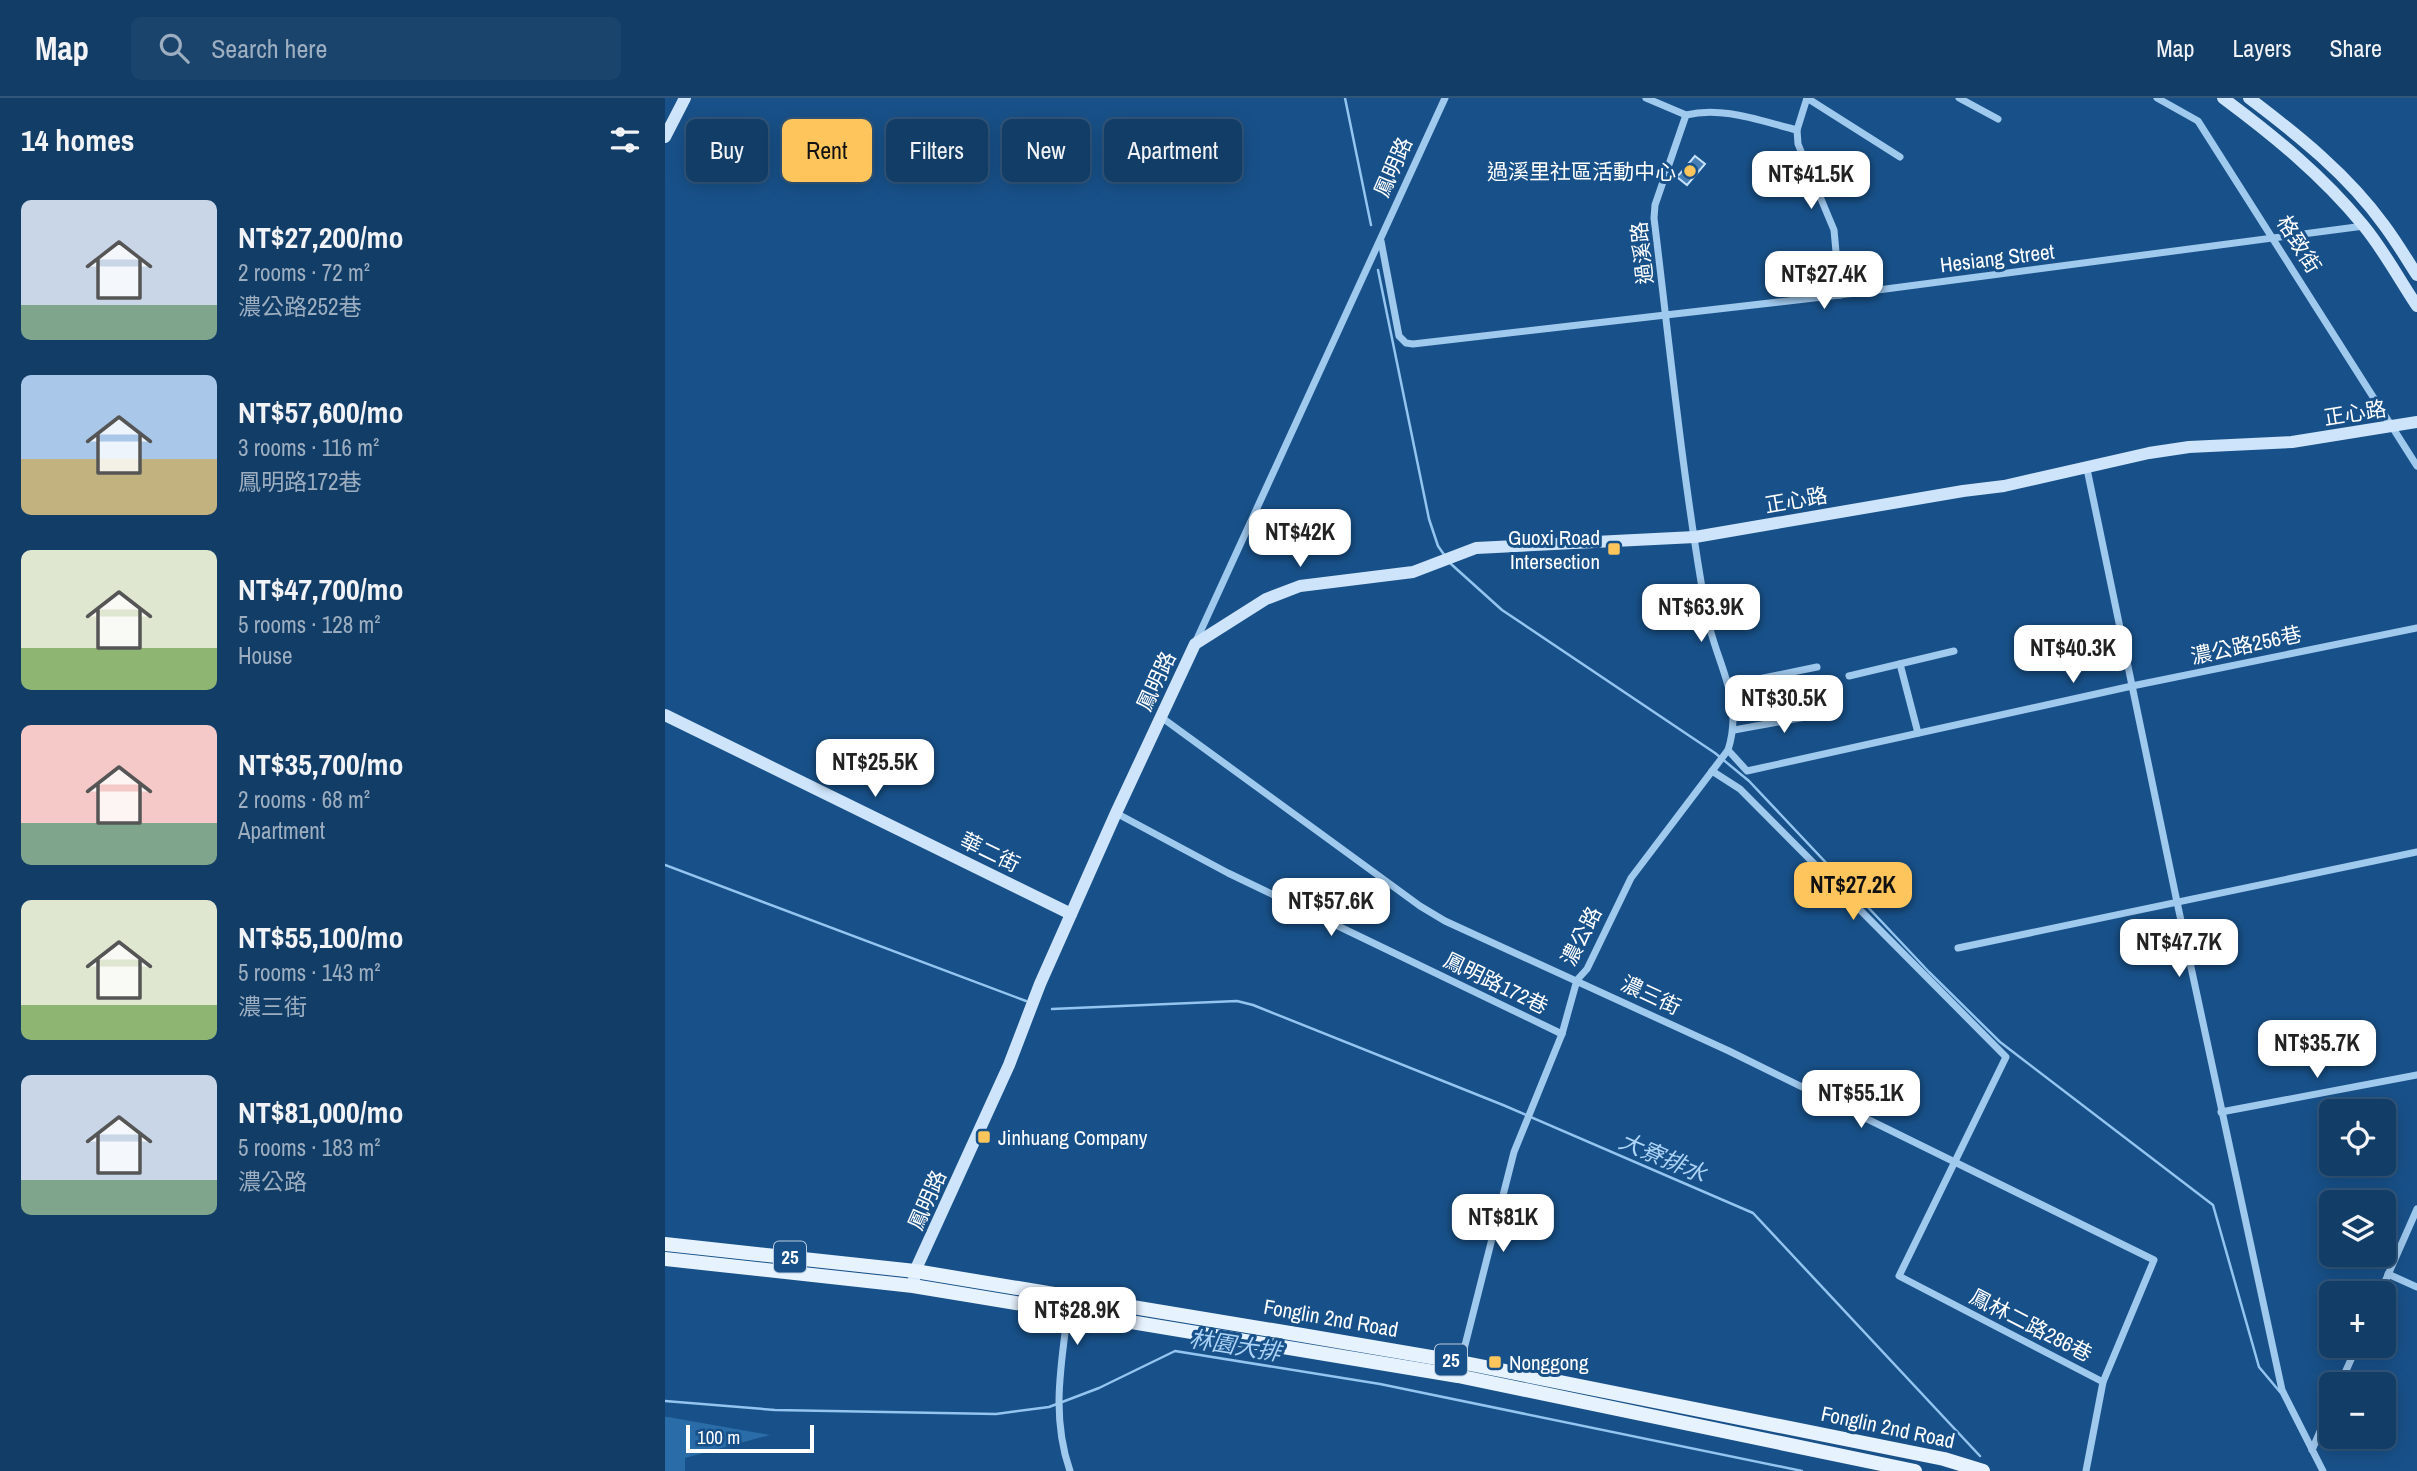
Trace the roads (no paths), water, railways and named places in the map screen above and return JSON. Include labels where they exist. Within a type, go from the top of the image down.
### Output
[{"type":"main road","name":"Fonglin 2nd Road","points":[[665,1244],[914,1278],[1459,1369],[1944,1459],[1983,1471]]},
{"type":"main road","name":"Fonglin 2nd Road","points":[[665,1259],[914,1278]]},
{"type":"main road","name":"Fonglin 2nd Road","points":[[1459,1369],[1916,1471]]},
{"type":"street","name":"鳳明路","points":[[914,1278],[1009,1065],[1116,813],[1445,98]]},
{"type":"street","points":[[1646,98],[1686,115],[1706,110],[1720,111],[1797,130]]},
{"type":"street","points":[[1840,295],[1834,230],[1798,144],[1797,130],[1807,98],[1899,157]]},
{"type":"street","points":[[1959,98],[1998,119]]},
{"type":"street","name":"格致街","points":[[2157,98],[2198,121],[2417,466]]},
{"type":"street","points":[[2223,98],[2290,149],[2364,226],[2417,306]]},
{"type":"street","points":[[2249,98],[2299,136],[2344,180],[2383,223],[2417,275]]},
{"type":"street","points":[[665,137],[682,99]]},
{"type":"street","name":"過溪路","points":[[1686,115],[1655,205],[1654,218],[1695,537]]},
{"type":"street","name":"Hesiang Street","points":[[1381,241],[1399,336],[1406,343],[1840,295],[2276,240],[2364,226]]},
{"type":"street","name":"正心路","points":[[1195,644],[1266,599],[1300,586],[1413,572],[1476,548],[1695,537],[2004,486],[2149,453],[2189,447],[2292,442],[2417,422]]},
{"type":"street","points":[[2087,469],[2176,902],[2283,1390],[2323,1471]]},
{"type":"street","name":"濃公路","points":[[1459,1369],[1523,1125],[1562,1034],[1577,980],[1587,968],[1631,878],[1724,756],[1734,730],[1729,685],[1706,614],[1695,537]]},
{"type":"street","name":"濃公路256巷","points":[[1724,756],[1747,771],[2132,686],[2417,628]]},
{"type":"street","points":[[1849,676],[1954,651]]},
{"type":"street","points":[[1901,664],[1918,733]]},
{"type":"street","points":[[1729,685],[1817,667]]},
{"type":"street","points":[[1734,730],[1828,713]]},
{"type":"street","name":"華二街","points":[[665,715],[1071,914]]},
{"type":"street","name":"濃三街","points":[[1161,717],[1420,906],[1445,921],[1577,980],[1955,1161],[2154,1260],[2103,1382]]},
{"type":"street","points":[[1712,771],[1740,789],[2006,1057],[1955,1161]]},
{"type":"street","name":"鳳明路172巷","points":[[1116,813],[1228,873],[1562,1034]]},
{"type":"street","points":[[1958,948],[2417,852]]},
{"type":"street","points":[[2221,1112],[2417,1075]]},
{"type":"street","name":"鳳林二路286巷","points":[[1955,1161],[1899,1276],[2103,1382],[2086,1471]]},
{"type":"street","points":[[2385,1281],[2417,1209]]},
{"type":"street","points":[[2388,1274],[2417,1287]]},
{"type":"street","points":[[1069,1303],[1057,1395],[1062,1442],[1070,1471]]},
{"type":"street","points":[[2312,1450],[2319,1433]]},
{"type":"waterway","points":[[1345,98],[1371,225]]},
{"type":"waterway","points":[[1378,270],[1429,519],[1438,546],[1445,556]]},
{"type":"waterway","points":[[1451,564],[1502,610],[1715,753],[1749,781],[1929,972],[2000,1042],[2213,1205],[2259,1367],[2280,1392]]},
{"type":"waterway","points":[[665,865],[1026,1001]]},
{"type":"waterway","name":"大寮排水","points":[[1052,1009],[1237,1001],[1253,1005],[1503,1105],[1753,1213],[1980,1456]]},
{"type":"waterway","name":"林園大排","points":[[665,1401],[775,1410],[996,1414],[1049,1407],[1099,1388],[1175,1351],[1380,1384],[1802,1471]]},
{"type":"place","name":"過溪里社區活動中心","points":[[1690,171]]},
{"type":"place","name":"Guoxi Road Intersection","points":[[1614,549]]},
{"type":"place","name":"Jinhuang Company","points":[[984,1137]]},
{"type":"place","name":"Nonggong","points":[[1495,1362]]}]
